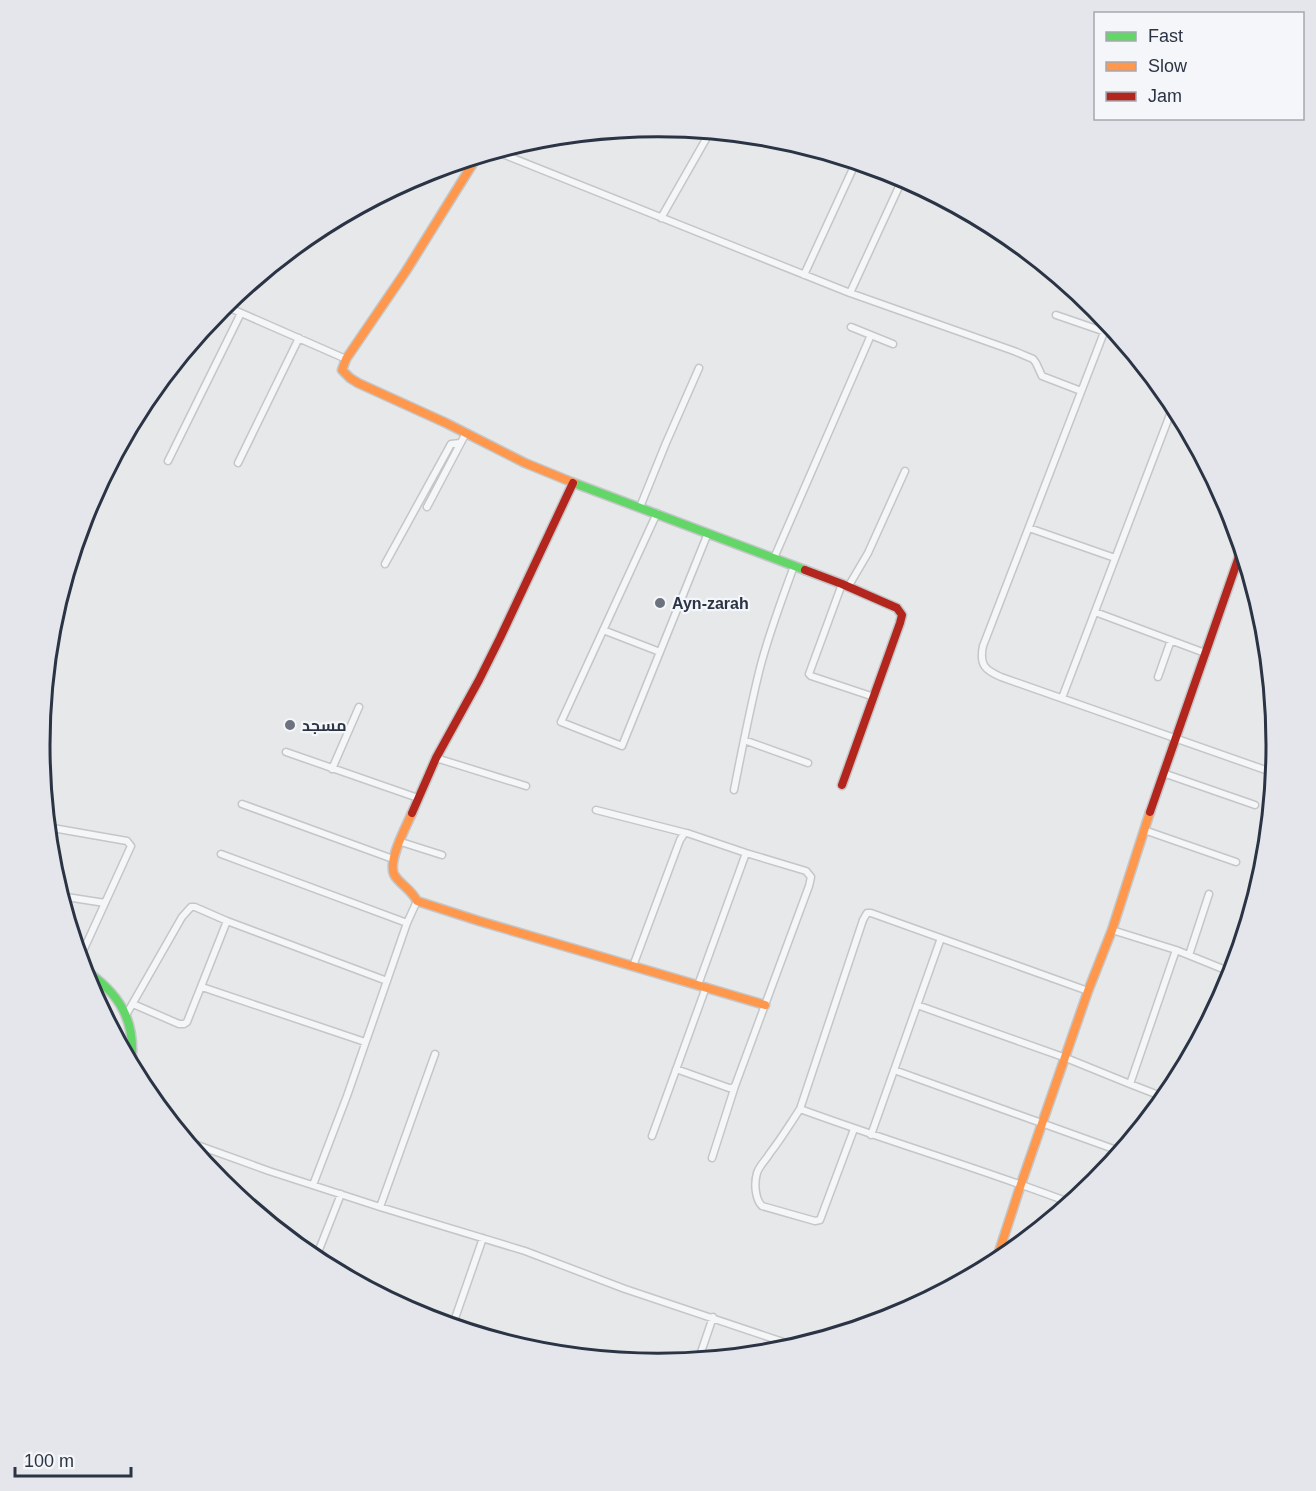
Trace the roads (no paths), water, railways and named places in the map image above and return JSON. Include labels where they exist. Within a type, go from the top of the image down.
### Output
[{"type":"street","points":[[661,219],[706,139]]},
{"type":"street","points":[[508,156],[850,293],[1014,351],[1033,359],[1042,376],[1081,391]]},
{"type":"street","points":[[471,166],[406,271],[346,359],[342,370],[350,378],[525,463],[845,585],[902,612],[842,785]]},
{"type":"street","points":[[804,275],[853,169]]},
{"type":"street","points":[[850,293],[899,187]]},
{"type":"street","points":[[234,310],[346,359]]},
{"type":"street","points":[[168,461],[241,313]]},
{"type":"street","points":[[1056,315],[1104,332]]},
{"type":"street","points":[[851,327],[893,344]]},
{"type":"street","points":[[1104,332],[983,646],[981,654],[984,667],[991,672],[1062,698],[1265,770]]},
{"type":"street","points":[[774,558],[871,335]]},
{"type":"street","points":[[238,463],[299,338]]},
{"type":"street","points":[[640,507],[699,368]]},
{"type":"street","points":[[1062,698],[1169,416]]},
{"type":"street","points":[[427,507],[466,433]]},
{"type":"street","points":[[385,564],[451,444],[460,443]]},
{"type":"street","points":[[874,697],[808,674],[845,585],[868,553],[905,471]]},
{"type":"street","points":[[573,483],[500,638],[436,758],[393,859],[393,872],[412,892],[417,901],[765,1005]]},
{"type":"street","points":[[657,513],[561,722],[622,746],[708,533]]},
{"type":"street","points":[[1029,528],[1115,558]]},
{"type":"street","points":[[1000,1248],[1088,991],[1112,930],[1143,830],[1237,561]]},
{"type":"street","points":[[734,790],[761,666],[794,566]]},
{"type":"street","points":[[1095,612],[1205,653]]},
{"type":"street","points":[[603,630],[660,652]]},
{"type":"street","points":[[1158,677],[1171,640]]},
{"type":"street","points":[[332,769],[359,707]]},
{"type":"street","points":[[744,740],[808,763]]},
{"type":"street","points":[[286,752],[418,798]]},
{"type":"street","points":[[436,758],[526,786]]},
{"type":"street","points":[[1163,773],[1255,805]]},
{"type":"street","points":[[242,804],[393,859]]},
{"type":"street","points":[[596,810],[686,833],[806,871],[811,877],[735,1086],[712,1158]]},
{"type":"street","points":[[56,828],[127,841],[131,846],[85,948]]},
{"type":"street","points":[[1143,830],[1236,862]]},
{"type":"street","points":[[633,966],[680,840],[686,833]]},
{"type":"street","points":[[401,842],[442,855]]},
{"type":"street","points":[[652,1136],[746,853]]},
{"type":"street","points":[[221,855],[407,923]]},
{"type":"street","points":[[1189,956],[1209,894]]},
{"type":"street","points":[[69,897],[105,903]]},
{"type":"street","points":[[313,1185],[347,1096],[407,923],[417,901]]},
{"type":"street","points":[[126,1015],[186,910],[191,907],[387,981]]},
{"type":"street","points":[[854,1129],[820,1220],[815,1221],[762,1206],[757,1197],[757,1173],[800,1109],[867,913],[1088,991]]},
{"type":"street","points":[[133,1004],[179,1024],[187,1022],[227,921]]},
{"type":"street","points":[[1112,930],[1176,950],[1223,969]]},
{"type":"street","points":[[871,1135],[941,938]]},
{"type":"street","points":[[1130,1084],[1176,950]]},
{"type":"street","points":[[95,976],[113,993],[126,1015],[133,1039],[134,1055]]},
{"type":"street","points":[[202,987],[365,1042]]},
{"type":"street","points":[[917,1005],[1066,1058],[1157,1094]]},
{"type":"street","points":[[380,1207],[435,1054]]},
{"type":"street","points":[[676,1069],[729,1088],[735,1086]]},
{"type":"street","points":[[894,1070],[1113,1149]]},
{"type":"street","points":[[800,1109],[1062,1200]]},
{"type":"street","points":[[200,1146],[380,1207],[550,1260],[625,1289],[780,1341]]},
{"type":"street","points":[[319,1250],[341,1194]]},
{"type":"street","points":[[455,1319],[483,1238]]},
{"type":"street","points":[[701,1353],[713,1317]]},
{"type":"place","name":"Ayn-zarah","points":[[660,603]]},
{"type":"place","name":"مسجد","points":[[290,725]]}]
